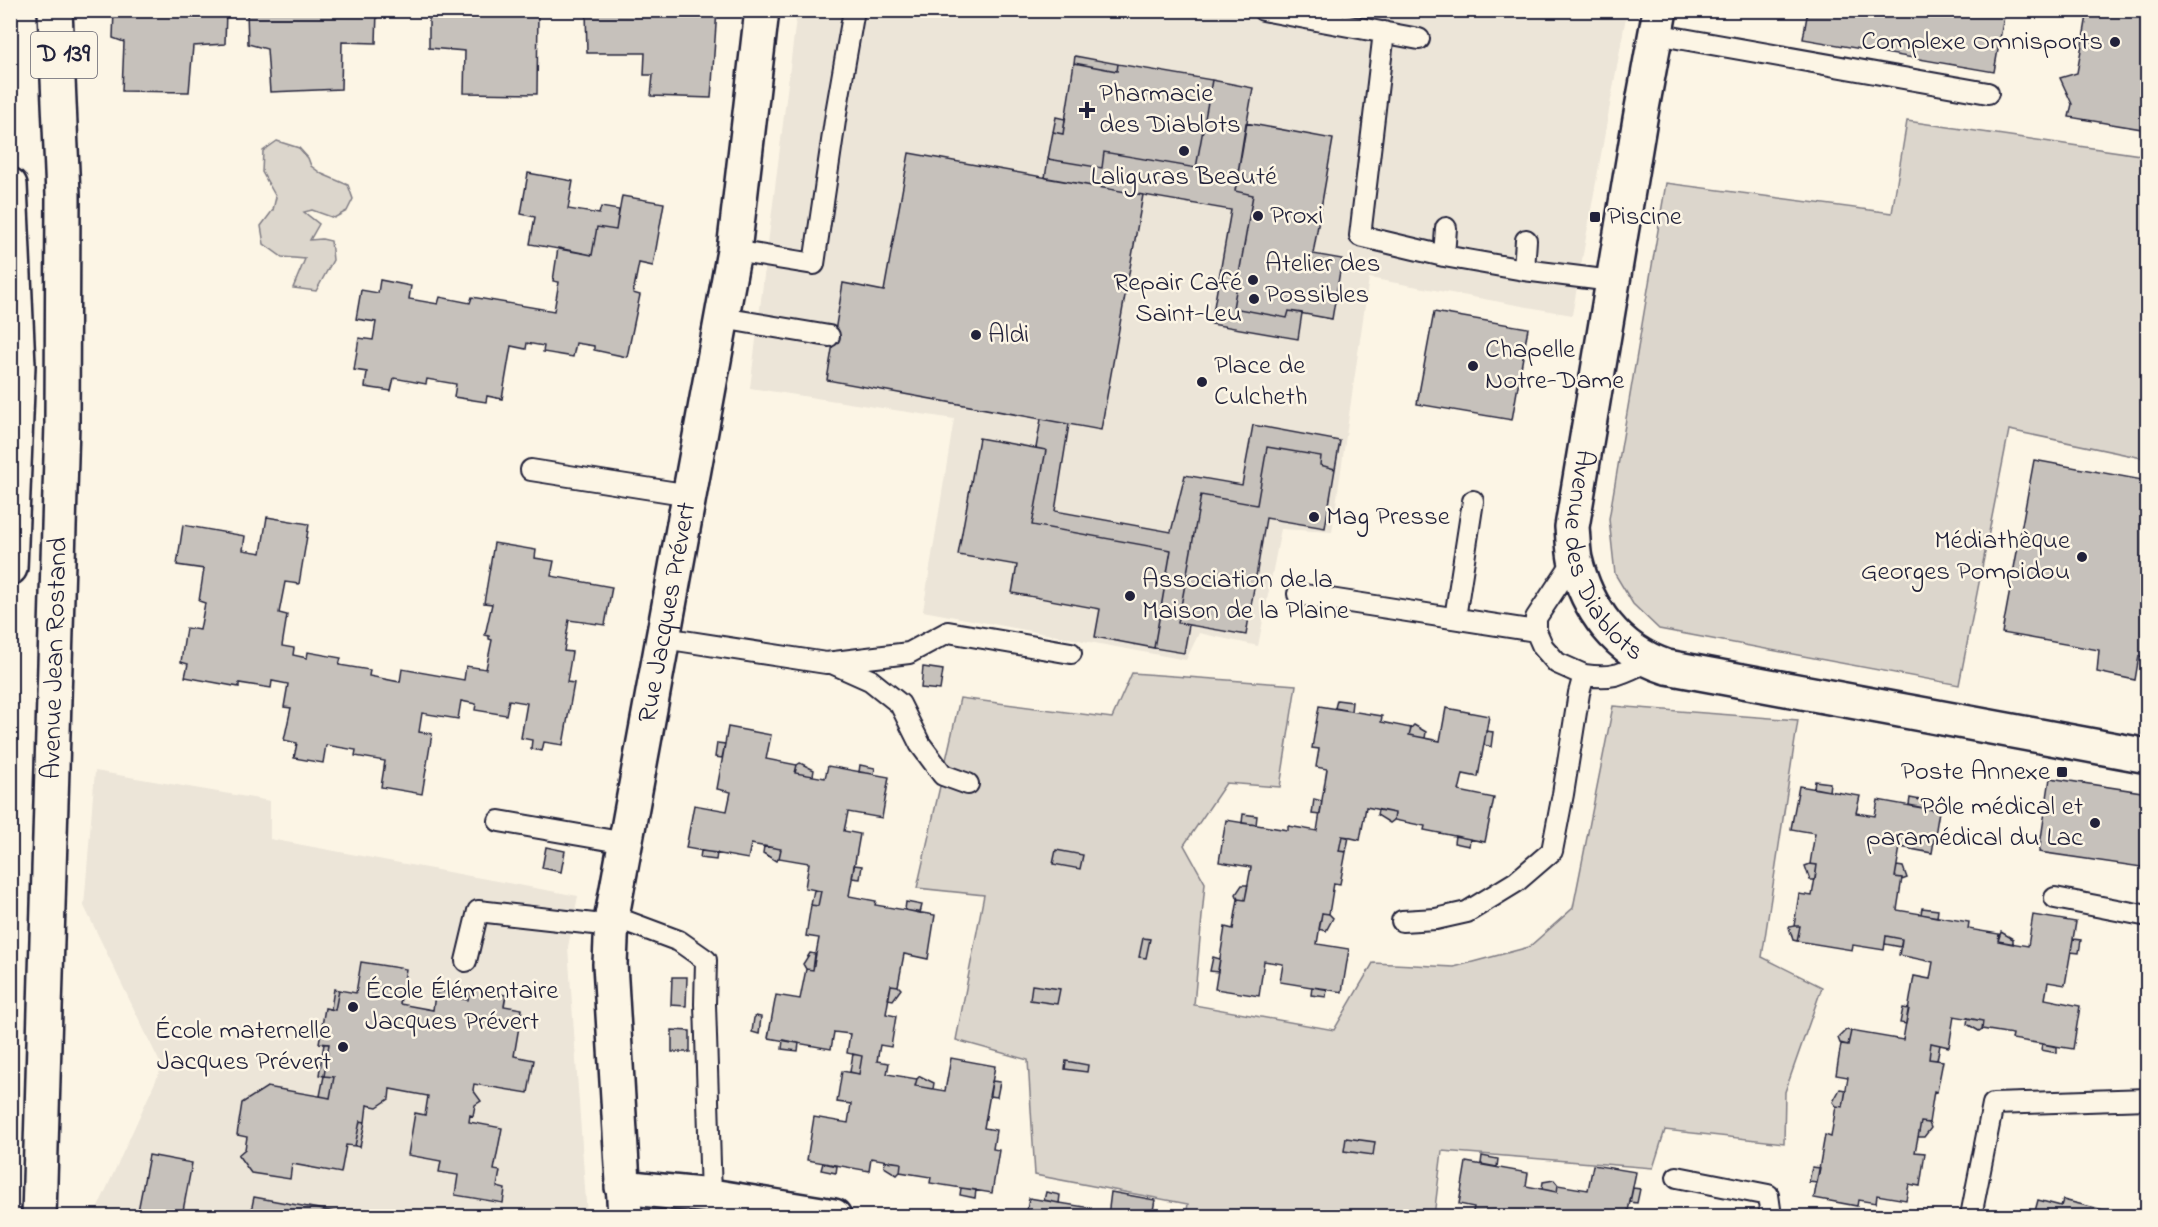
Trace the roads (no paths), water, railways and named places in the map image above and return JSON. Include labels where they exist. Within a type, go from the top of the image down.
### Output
[{"type":"street","name":"Avenue Jean Rostand","points":[[39,1216],[62,423],[63,195],[55,10]]},
{"type":"street","name":"Avenue Jean Rostand","points":[[60,100],[69,10]]},
{"type":"street","name":"Rue Jacques Prévert","points":[[623,1202],[610,964],[612,921],[734,251],[762,10]]},
{"type":"street","name":"Avenue des Diablots","points":[[1657,22],[1572,527],[1575,559],[1589,598],[1609,630],[1630,650],[1648,661],[1678,669],[2148,756]]},
{"type":"street","name":"Avenue Jean Rostand","points":[[10,185],[18,365],[13,425],[10,568]]},
{"type":"street","points":[[623,1202],[711,1196],[834,1216]]},
{"type":"lane","points":[[734,251],[814,264],[854,10]]},
{"type":"lane","points":[[1263,10],[1419,39]]},
{"type":"lane","points":[[1657,22],[1988,93]]},
{"type":"lane","points":[[1384,32],[1360,236],[1444,256],[1524,270],[1612,281]]},
{"type":"lane","points":[[1444,256],[1446,228]]},
{"type":"lane","points":[[1524,270],[1526,240]]},
{"type":"lane","points":[[722,318],[829,336]]},
{"type":"lane","points":[[531,470],[690,495]]},
{"type":"lane","points":[[1455,618],[1473,501]]},
{"type":"lane","points":[[1575,559],[1536,618],[1536,631],[1543,647],[1557,663],[1584,675],[1607,678],[1648,661]]},
{"type":"lane","points":[[1298,594],[1536,631]]},
{"type":"lane","points":[[832,663],[909,652],[948,632],[1071,653]]},
{"type":"lane","points":[[664,638],[832,663],[870,680],[900,704],[920,744],[943,775],[968,784]]},
{"type":"lane","points":[[1402,921],[1436,919],[1467,912],[1516,882],[1552,851],[1584,675]]},
{"type":"lane","points":[[499,821],[626,843]]},
{"type":"lane","points":[[2055,898],[2148,916]]},
{"type":"lane","points":[[466,961],[478,911],[612,921],[679,940],[706,960],[711,1196]]},
{"type":"lane","points":[[1971,1216],[1993,1104],[2148,1099]]},
{"type":"lane","points":[[1677,1177],[1768,1196],[1771,1216]]},
{"type":"place","name":"Complexe Omnisports","points":[[2115,42]]},
{"type":"place","name":"Pharmacie des Diablots","points":[[1087,110]]},
{"type":"place","name":"Laliguras Beauté","points":[[1184,151]]},
{"type":"place","name":"Proxi","points":[[1258,216]]},
{"type":"place","name":"Piscine","points":[[1595,217]]},
{"type":"place","name":"Atelier des Possibles","points":[[1253,280]]},
{"type":"place","name":"Repair Café Saint-Leu","points":[[1254,299]]},
{"type":"place","name":"Aldi","points":[[976,335]]},
{"type":"place","name":"Chapelle Notre-Dame","points":[[1473,366]]},
{"type":"place","name":"Place de Culcheth","points":[[1202,382]]},
{"type":"place","name":"Mag Presse","points":[[1314,517]]},
{"type":"place","name":"Médiathèque Georges Pompidou","points":[[2082,557]]},
{"type":"place","name":"Association de la Maison de la Plaine","points":[[1130,596]]},
{"type":"place","name":"Poste Annexe","points":[[2062,772]]},
{"type":"place","name":"Pôle médical et paramédical du Lac","points":[[2095,823]]},
{"type":"place","name":"École Élémentaire Jacques Prévert","points":[[353,1007]]},
{"type":"place","name":"École maternelle Jacques Prévert","points":[[343,1047]]}]
